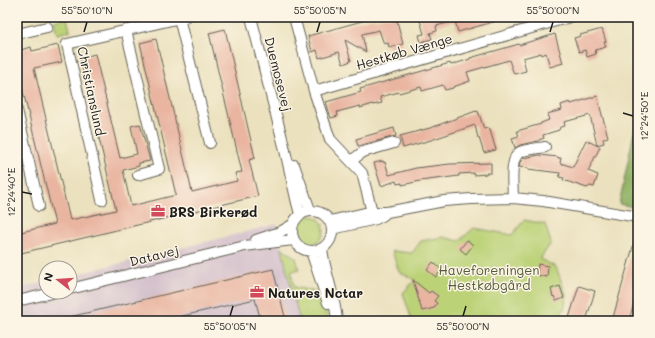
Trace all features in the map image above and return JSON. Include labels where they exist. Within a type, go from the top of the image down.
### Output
[{"type":"street","name":"Duemosevej","points":[[251,17],[283,142],[288,147],[305,212]]},
{"type":"street","points":[[294,17],[314,91],[330,139],[362,173],[372,212]]},
{"type":"street","name":"Hestkøb Vænge","points":[[314,91],[570,17]]},
{"type":"street","name":"Christianslund","points":[[102,200],[67,44],[182,18],[210,143]]},
{"type":"street","points":[[17,34],[47,27]]},
{"type":"street","points":[[126,30],[159,169],[138,175]]},
{"type":"street","points":[[17,110],[39,206]]},
{"type":"street","points":[[351,161],[363,152],[394,143]]},
{"type":"street","points":[[513,198],[512,164],[515,158],[520,152],[545,147]]},
{"type":"street","points":[[331,225],[372,212],[387,212],[417,205],[471,199],[513,198],[543,201],[638,217]]},
{"type":"street","points":[[305,212],[321,212],[326,216],[331,225],[332,235],[330,240],[327,245],[317,251],[307,251],[299,247],[292,235],[292,225],[295,220],[305,212]]},
{"type":"street","points":[[331,225],[376,219],[387,212]]},
{"type":"street","name":"Datavej","points":[[245,246],[252,241],[280,232],[292,225]]},
{"type":"street","name":"Datavej","points":[[78,287],[245,246],[294,240]]},
{"type":"street","points":[[322,249],[336,310],[336,321]]},
{"type":"street","points":[[311,251],[330,310],[336,321]]},
{"type":"street","points":[[17,302],[38,297]]},
{"type":"shaded area","points":[[277,224],[287,272],[300,321],[17,321],[17,289],[38,284],[38,300],[78,300],[78,274]]},
{"type":"green space","points":[[67,18],[70,31],[57,34],[54,21]]},
{"type":"green space","points":[[638,113],[638,208],[619,204]]},
{"type":"green space","points":[[310,216],[320,220],[324,230],[320,240],[310,244],[300,240],[296,230],[300,220]]},
{"type":"green space","name":"Haveforeningen Hestkøbgård","points":[[524,220],[545,224],[551,243],[540,259],[556,267],[566,294],[565,307],[558,319],[536,316],[531,321],[412,321],[403,293],[415,280],[399,272],[392,251],[412,253],[421,241],[443,237],[459,241],[474,228],[512,235]]},
{"type":"green space","points":[[282,248],[296,258],[299,269],[291,272],[294,287],[320,293],[328,321],[300,321]]},
{"type":"building","points":[[383,17],[396,17],[403,44],[389,48],[388,43],[384,44],[379,30],[362,34],[366,52],[345,40],[351,61],[343,64],[339,52],[319,58],[317,50],[312,52],[308,36],[373,18],[374,20]]},
{"type":"building","points":[[419,17],[502,17],[503,19],[458,32],[455,21],[436,26],[437,31],[430,33],[432,39],[421,42],[419,35],[424,34]]},
{"type":"building","points":[[225,29],[255,158],[249,160],[258,196],[17,254],[17,233],[55,224],[17,66],[17,51],[31,47],[32,51],[58,45],[62,62],[34,68],[70,220],[116,210],[80,58],[95,54],[120,158],[137,154],[131,126],[140,124],[150,161],[139,163],[139,166],[123,170],[131,206],[176,195],[140,43],[156,39],[192,192],[237,181],[235,173],[242,172],[209,33]]},
{"type":"building","points":[[602,29],[606,47],[595,50],[596,54],[587,57],[585,50],[579,52],[574,38]]},
{"type":"building","points":[[555,34],[563,63],[550,67],[546,53],[542,55],[541,53],[523,58],[526,71],[514,74],[509,60],[467,72],[470,81],[453,88],[445,90],[443,85],[422,91],[421,87],[399,92],[380,97],[382,103],[360,108],[360,106],[337,112],[338,116],[331,118],[326,102],[361,92],[360,89],[450,63],[451,65],[470,58]]},
{"type":"building","points":[[597,96],[608,137],[603,139],[604,143],[597,145],[590,115],[564,122],[565,126],[560,127],[559,130],[543,135],[544,138],[520,145],[515,148],[512,138],[519,136],[517,131],[549,120],[547,114],[562,110],[561,105],[570,102],[571,104]]},
{"type":"building","points":[[478,111],[484,129],[488,128],[489,131],[490,130],[496,150],[484,153],[475,125],[403,148],[400,136],[430,128]]},
{"type":"building","points":[[394,128],[396,136],[358,146],[356,139]]},
{"type":"building","points":[[586,140],[600,147],[588,171],[598,175],[594,187],[590,186],[587,188],[563,180],[564,178],[559,177],[560,173],[519,167],[520,162],[524,158],[539,155],[561,158],[560,163],[573,167]]},
{"type":"building","points":[[383,161],[384,163],[385,162],[389,175],[416,168],[450,164],[491,163],[491,173],[474,175],[474,173],[459,174],[459,176],[402,185],[402,183],[397,184],[396,181],[381,186],[374,163]]},
{"type":"building","points":[[636,236],[638,236],[638,288],[629,321],[612,321]]},
{"type":"building","points":[[467,240],[473,245],[466,254],[460,249]]},
{"type":"building","points":[[433,262],[442,270],[436,277],[427,270]]},
{"type":"building","points":[[538,264],[548,266],[547,277],[537,275]]},
{"type":"building","points":[[273,269],[286,321],[261,321],[255,299],[161,321],[65,321],[65,318]]},
{"type":"building","points":[[413,280],[429,293],[431,291],[438,296],[434,301],[437,303],[434,308],[422,311]]},
{"type":"building","points":[[560,286],[564,298],[556,301],[554,296],[553,297],[551,289]]},
{"type":"building","points":[[579,286],[595,291],[586,321],[568,321]]},
{"type":"place","name":"BRS Birkerød","points":[[158,211]]},
{"type":"place","name":"Natures Nctar","points":[[257,292]]}]
